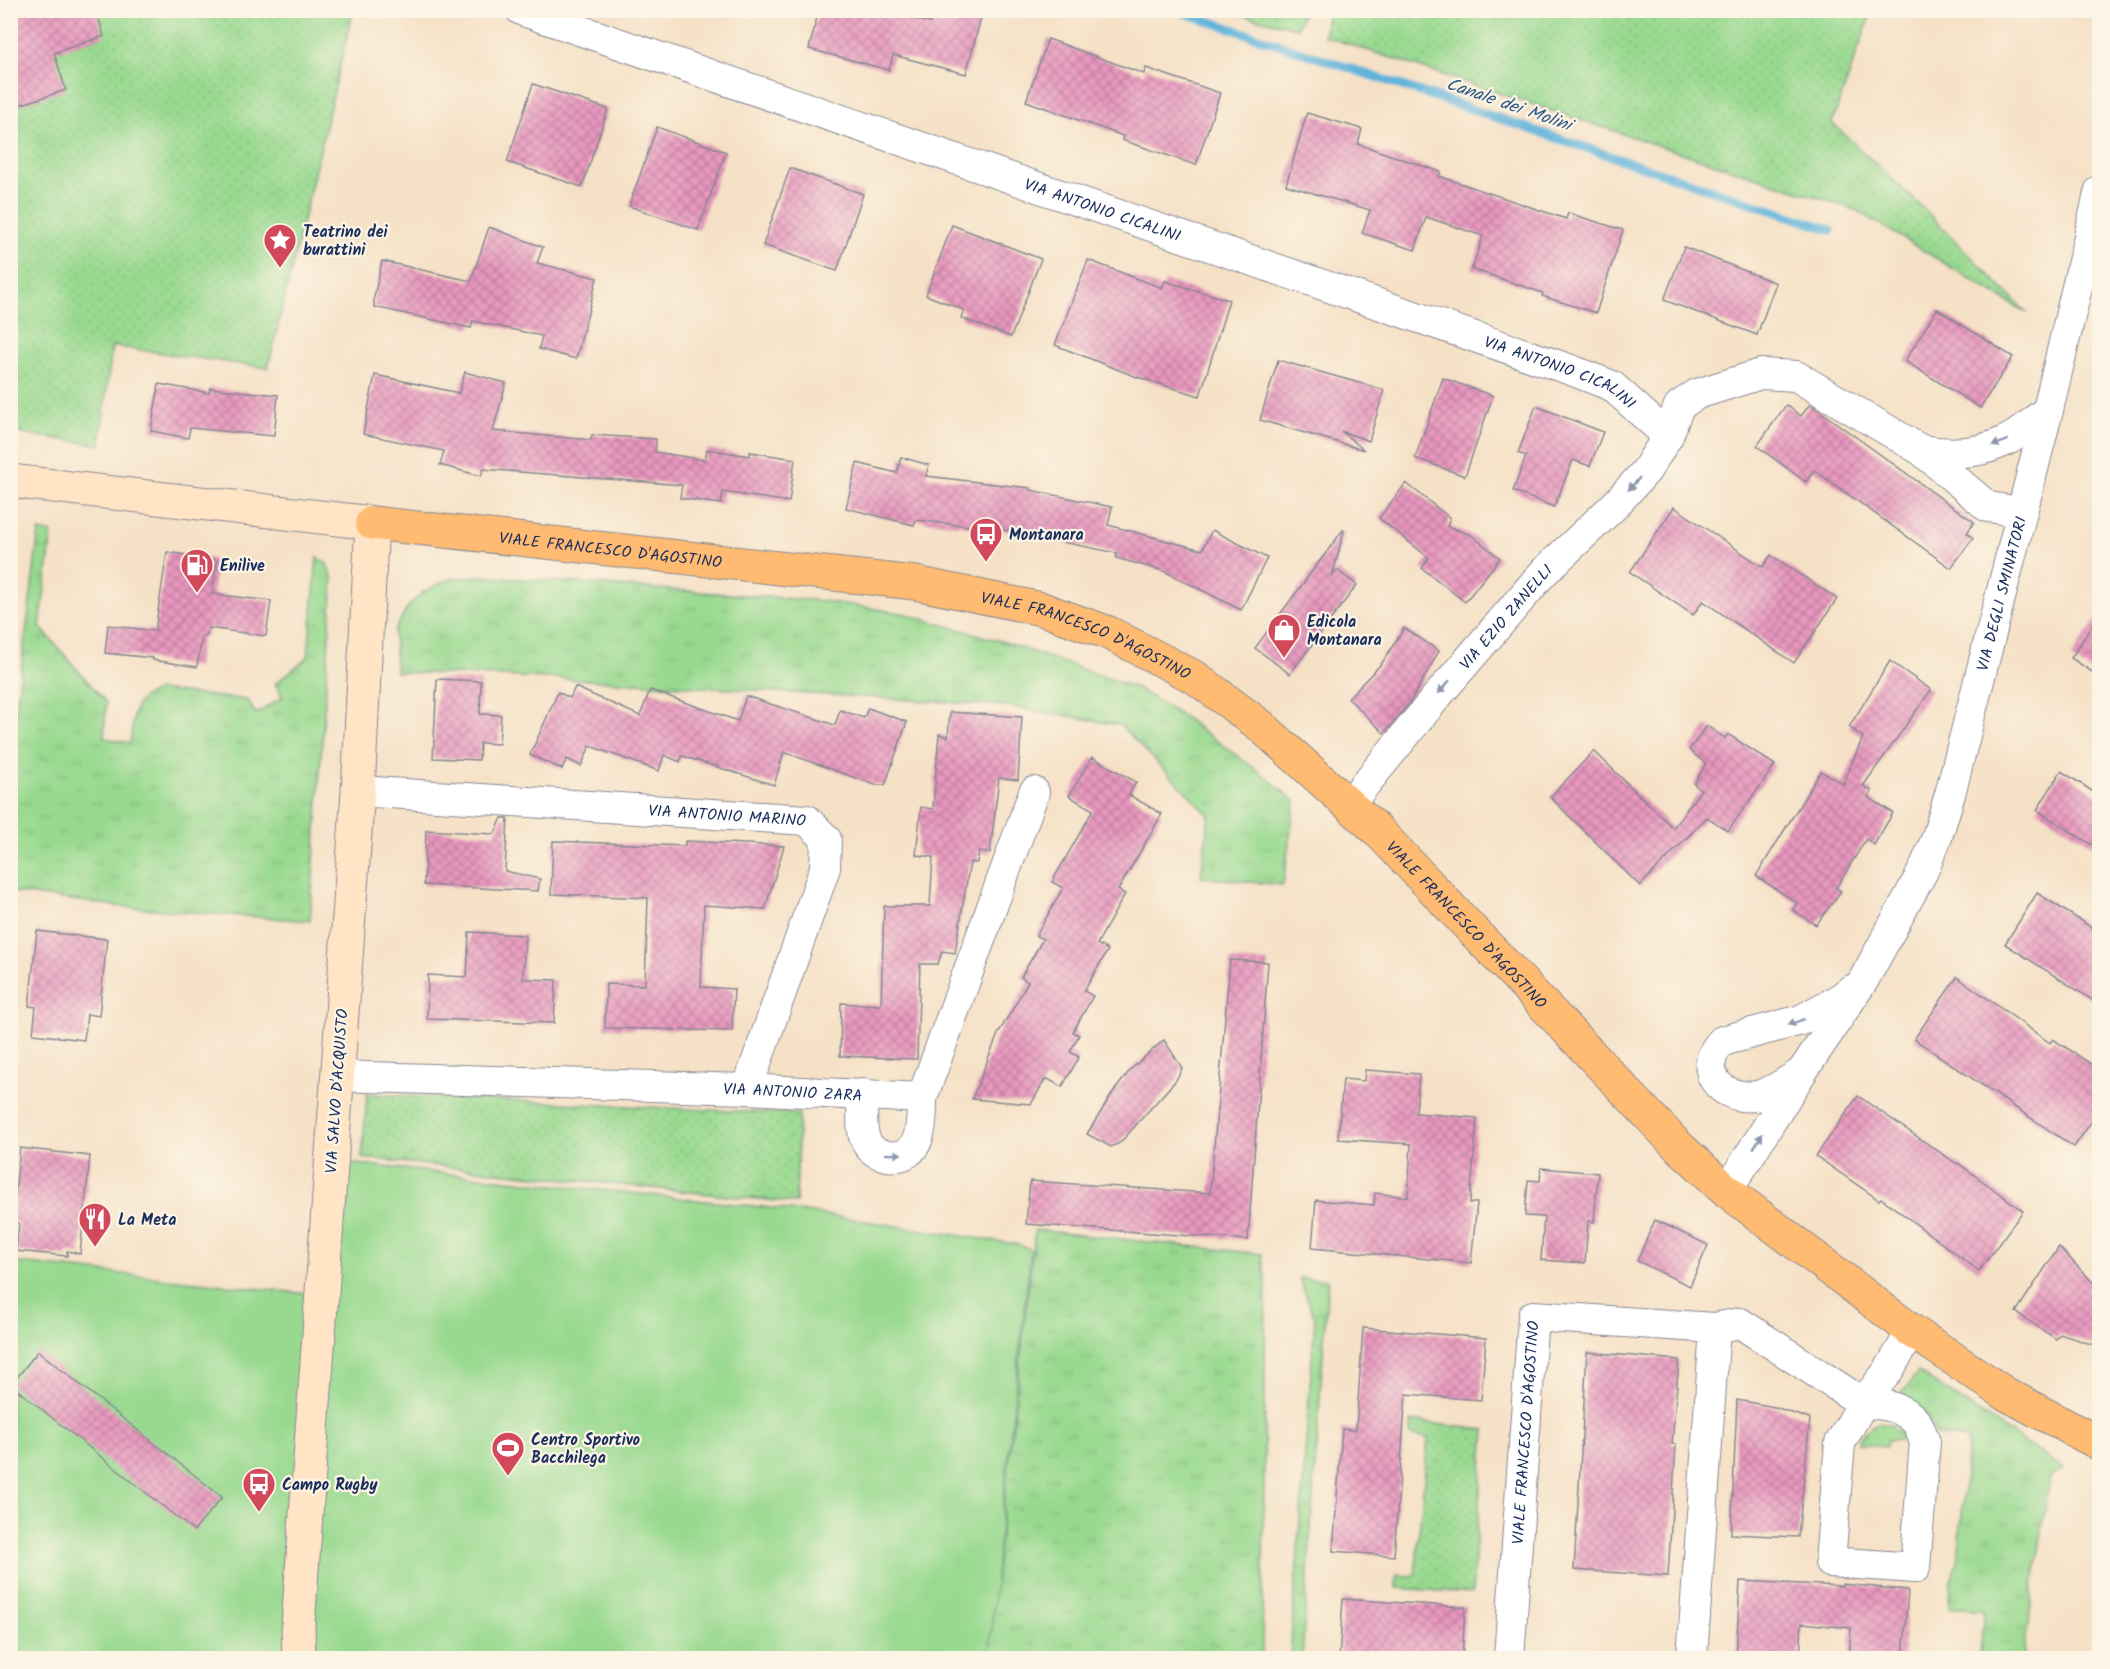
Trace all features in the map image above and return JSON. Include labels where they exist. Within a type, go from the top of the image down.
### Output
[{"type":"main road","name":"VIALE FRANCESCO D'AGOSTINO","points":[[372,523],[915,583],[1042,609],[1109,633],[1196,678],[1261,726],[1387,840],[1675,1143],[1727,1191],[1912,1331],[2006,1394],[2096,1442]]},
{"type":"street","name":"VIA ANTONIO CICALINI","points":[[521,10],[1582,374],[1612,386],[1668,436]]},
{"type":"street","name":"VIA DEGLI SMINATORI","points":[[1727,1191],[1863,981],[1923,871],[1937,837],[2048,411],[2100,190]]},
{"type":"street","points":[[1668,436],[1709,410],[1736,381],[1761,374],[1796,376],[1921,450],[1988,507],[2021,512]]},
{"type":"street","points":[[1921,450],[1946,454],[1992,446],[2011,438],[2048,411]]},
{"type":"street","name":"VIA EZIO ZANELLI","points":[[1349,804],[1438,694],[1544,572],[1614,506],[1646,471],[1668,436]]},
{"type":"street","name":"VIALE FRANCESCO D'AGOSTINO","points":[[10,481],[372,523]]},
{"type":"street","name":"VIA SALVO D'ACQUISTO","points":[[299,1659],[298,1626],[358,791],[372,523]]},
{"type":"street","name":"VIA ANTONIO MARINO","points":[[358,791],[807,820],[826,838],[825,868],[747,1089]]},
{"type":"street","points":[[863,1094],[863,1126],[867,1144],[876,1152],[890,1156],[905,1154],[916,1143],[922,1128],[922,1098],[1034,792]]},
{"type":"street","name":"VIA DEGLI SMINATORI","points":[[1802,1072],[1775,1089],[1757,1096],[1740,1097],[1727,1092],[1717,1083],[1710,1068],[1714,1050],[1722,1041],[1801,1020],[1839,999],[1863,981]]},
{"type":"street","name":"VIA ANTONIO ZARA","points":[[337,1076],[747,1089],[922,1098]]},
{"type":"street","name":"VIALE FRANCESCO D'AGOSTINO","points":[[1509,1659],[1533,1316],[1715,1328],[1740,1323],[1863,1403],[1893,1406],[1917,1423],[1924,1442],[1915,1568],[1830,1562],[1840,1443],[1863,1403],[1888,1371],[1912,1331]]},
{"type":"street","points":[[1692,1659],[1715,1328]]},
{"type":"green space","points":[[1328,10],[1872,11],[1832,123],[1923,208],[2027,313],[1856,210],[1324,36]]},
{"type":"green space","points":[[11,11],[353,11],[268,368],[112,346],[100,445],[11,432]]},
{"type":"green space","points":[[1224,11],[1304,11],[1297,28]]},
{"type":"green space","points":[[39,531],[52,533],[40,627],[106,702],[104,738],[130,743],[137,705],[144,697],[158,690],[247,700],[256,714],[283,697],[275,684],[308,657],[317,558],[326,563],[333,578],[310,921],[125,907],[11,892],[11,750]]},
{"type":"green space","points":[[480,576],[824,601],[902,613],[1007,643],[1136,688],[1179,714],[1257,770],[1295,801],[1283,885],[1201,877],[1209,815],[1120,725],[1008,706],[553,678],[396,672],[394,631],[408,607],[423,592],[449,579]]},
{"type":"green space","points":[[367,1094],[799,1114],[796,1203],[362,1158]]},
{"type":"green space","name":"Centro Sportivo Bacchilega","points":[[328,1161],[799,1211],[1015,1244],[1031,1249],[999,1542],[989,1658],[11,1658],[11,1262],[318,1295]]},
{"type":"green space","points":[[1035,1230],[1262,1254],[1266,1287],[1262,1658],[986,1658]]},
{"type":"green space","points":[[1299,1278],[1328,1280],[1302,1658],[1290,1658],[1315,1319]]},
{"type":"green space","points":[[1918,1372],[2063,1468],[2050,1477],[2023,1658],[1980,1658],[1984,1610],[1949,1607],[1950,1583],[1958,1563],[1968,1439],[1937,1435],[1925,1412],[1901,1394]]},
{"type":"green space","points":[[1411,1421],[1485,1430],[1472,1593],[1396,1588],[1397,1575],[1415,1576],[1428,1438],[1410,1435]]},
{"type":"green space","points":[[1878,1423],[1891,1425],[1910,1440],[1887,1440],[1886,1447],[1858,1444],[1863,1434]]},
{"type":"building","points":[[10,10],[96,10],[104,36],[54,53],[66,90],[10,108]]},
{"type":"building","points":[[819,10],[882,10],[930,23],[934,10],[983,10],[966,74],[893,55],[889,70],[809,49]]},
{"type":"building","points":[[1048,39],[1144,74],[1146,68],[1220,93],[1196,165],[1122,140],[1123,136],[1026,101]]},
{"type":"building","points":[[533,84],[608,109],[582,187],[507,162]]},
{"type":"building","points":[[1307,113],[1362,129],[1358,144],[1441,172],[1439,176],[1566,219],[1568,213],[1623,230],[1596,313],[1542,296],[1543,293],[1472,269],[1483,236],[1426,217],[1415,250],[1362,233],[1370,210],[1286,185]]},
{"type":"building","points":[[657,127],[726,152],[698,230],[629,206]]},
{"type":"building","points":[[790,168],[863,194],[837,271],[763,245]]},
{"type":"building","points":[[952,225],[1041,259],[1011,337],[961,318],[964,310],[926,295]]},
{"type":"building","points":[[489,227],[543,247],[537,263],[597,278],[576,359],[539,349],[542,336],[473,321],[471,328],[374,307],[382,261],[471,281]]},
{"type":"building","points":[[1684,247],[1776,283],[1757,335],[1664,300]]},
{"type":"building","points":[[1088,260],[1162,288],[1165,281],[1229,300],[1200,396],[1137,377],[1055,345]]},
{"type":"building","points":[[1937,309],[2013,357],[1980,408],[1905,361]]},
{"type":"building","points":[[1278,360],[1384,390],[1369,441],[1341,431],[1364,450],[1260,420]]},
{"type":"building","points":[[465,372],[506,383],[493,431],[591,440],[592,435],[656,439],[655,452],[705,460],[707,449],[750,456],[750,452],[795,459],[789,502],[723,492],[721,504],[680,498],[682,485],[483,469],[481,476],[440,465],[444,451],[363,434],[375,375],[459,393]]},
{"type":"building","points":[[1443,378],[1493,396],[1465,476],[1415,458]]},
{"type":"building","points":[[159,384],[209,393],[210,388],[278,395],[274,436],[190,428],[188,438],[151,431]]},
{"type":"building","points":[[1810,404],[1974,522],[1967,533],[1973,538],[1951,568],[1814,470],[1806,482],[1757,446],[1786,405],[1801,416]]},
{"type":"building","points":[[1536,406],[1603,432],[1590,466],[1573,460],[1554,507],[1513,491],[1526,456],[1518,453]]},
{"type":"building","points":[[901,457],[929,465],[926,476],[1030,488],[1030,490],[1112,507],[1108,525],[1202,550],[1212,530],[1267,558],[1241,610],[1164,571],[1116,558],[1117,553],[1062,542],[1063,537],[916,520],[914,525],[846,508],[857,463],[897,473]]},
{"type":"building","points":[[1406,483],[1450,518],[1447,526],[1471,535],[1500,558],[1465,602],[1422,568],[1429,558],[1379,518]]},
{"type":"building","points":[[1674,507],[1763,567],[1771,555],[1837,599],[1794,663],[1703,601],[1693,615],[1630,572]]},
{"type":"building","points":[[1343,530],[1332,577],[1337,570],[1357,585],[1290,674],[1255,648]]},
{"type":"building","points":[[167,552],[217,560],[212,594],[271,601],[266,636],[208,628],[206,637],[202,636],[197,667],[153,660],[153,658],[105,653],[108,625],[155,631]]},
{"type":"building","points":[[2100,613],[2100,677],[2071,658]]},
{"type":"building","points":[[1404,628],[1439,651],[1410,702],[1384,733],[1348,698],[1382,663]]},
{"type":"building","points":[[1890,661],[1931,690],[1863,786],[1872,791],[1868,797],[1893,813],[1874,845],[1866,839],[1836,888],[1841,891],[1816,925],[1793,910],[1797,903],[1756,876],[1821,771],[1843,784],[1863,737],[1849,727]]},
{"type":"building","points":[[437,679],[481,681],[480,714],[501,715],[499,744],[480,743],[479,760],[433,758]]},
{"type":"building","points":[[575,687],[640,716],[650,690],[738,721],[746,696],[835,725],[840,710],[864,718],[868,708],[907,722],[885,785],[875,785],[784,752],[774,785],[682,756],[680,762],[664,755],[659,771],[590,746],[581,766],[567,759],[562,769],[530,755],[558,692],[570,698]]},
{"type":"building","points":[[950,712],[1022,717],[1018,780],[999,778],[990,853],[979,852],[977,863],[970,862],[955,953],[942,951],[938,964],[920,964],[917,1059],[840,1056],[841,1003],[881,1005],[884,906],[930,906],[933,857],[916,855],[921,807],[933,809],[939,734],[948,737]]},
{"type":"building","points":[[1707,726],[1725,738],[1728,734],[1775,765],[1728,831],[1707,817],[1640,886],[1550,797],[1594,751],[1673,828],[1701,790],[1694,784],[1706,764],[1689,750]]},
{"type":"building","points":[[1092,757],[1136,782],[1129,795],[1162,814],[1118,890],[1125,894],[1097,944],[1108,950],[1084,991],[1093,996],[1073,1032],[1079,1035],[1070,1052],[1079,1057],[1062,1087],[1046,1078],[1031,1104],[972,1099],[998,1034],[1028,982],[1021,977],[1043,939],[1036,936],[1063,888],[1052,882],[1093,810],[1069,796]]},
{"type":"building","points":[[2061,771],[2100,796],[2100,850],[2037,810]]},
{"type":"building","points":[[502,818],[508,818],[505,871],[540,879],[538,891],[424,885],[426,830],[494,835]]},
{"type":"building","points":[[553,841],[685,846],[685,841],[784,846],[765,909],[704,905],[701,987],[734,989],[732,1031],[605,1028],[606,984],[645,985],[648,898],[551,894]]},
{"type":"building","points":[[2037,893],[2100,933],[2100,1005],[2005,944]]},
{"type":"building","points":[[37,931],[107,939],[99,1016],[87,1014],[84,1040],[33,1034],[36,1007],[29,1006]]},
{"type":"building","points":[[469,932],[525,935],[523,979],[556,980],[554,1023],[427,1019],[428,975],[467,977]]},
{"type":"building","points":[[1230,960],[1268,962],[1248,1240],[1026,1224],[1030,1181],[1210,1193]]},
{"type":"building","points":[[1957,977],[2050,1043],[2053,1039],[2100,1070],[2100,1109],[2074,1147],[1914,1039]]},
{"type":"building","points":[[1164,1040],[1182,1068],[1176,1080],[1120,1143],[1111,1147],[1087,1134],[1131,1069]]},
{"type":"building","points":[[1365,1070],[1419,1074],[1416,1113],[1477,1118],[1470,1203],[1477,1203],[1471,1263],[1312,1248],[1316,1200],[1374,1205],[1375,1193],[1408,1197],[1411,1144],[1338,1139],[1343,1079],[1364,1081]]},
{"type":"building","points":[[1858,1096],[1958,1163],[2023,1211],[1979,1271],[1881,1198],[1879,1200],[1816,1156]]},
{"type":"building","points":[[20,1148],[90,1156],[80,1254],[67,1251],[67,1256],[16,1251],[19,1224],[12,1222]]},
{"type":"building","points":[[1541,1168],[1598,1173],[1594,1222],[1588,1221],[1585,1263],[1541,1260],[1544,1217],[1525,1216],[1528,1180],[1540,1181]]},
{"type":"building","points":[[1655,1220],[1708,1245],[1690,1286],[1637,1261]]},
{"type":"building","points":[[2059,1247],[2100,1290],[2100,1347],[2060,1334],[2056,1339],[2016,1312]]},
{"type":"building","points":[[1363,1328],[1486,1338],[1481,1400],[1406,1394],[1394,1556],[1333,1551],[1342,1429],[1356,1430]]},
{"type":"building","points":[[38,1351],[222,1497],[194,1531],[11,1385]]},
{"type":"building","points":[[1587,1352],[1679,1360],[1672,1444],[1676,1444],[1668,1576],[1574,1570]]},
{"type":"building","points":[[1737,1400],[1775,1407],[1810,1419],[1798,1537],[1731,1534]]},
{"type":"building","points":[[1740,1581],[1842,1586],[1842,1584],[1908,1590],[1903,1659],[1849,1659],[1851,1628],[1802,1623],[1800,1659],[1736,1659]]},
{"type":"building","points":[[1343,1599],[1465,1607],[1462,1659],[1339,1659]]},
{"type":"waterway","name":"Canale dei Molini","points":[[1176,10],[1831,230]]},
{"type":"place","name":"Teatrino dei burattini","points":[[280,269]]},
{"type":"place","name":"Montanara","points":[[986,563]]},
{"type":"place","name":"Enilive","points":[[197,594]]},
{"type":"place","name":"Edicola Montanara","points":[[1284,659]]},
{"type":"place","name":"La Meta","points":[[95,1248]]},
{"type":"place","name":"Centro Sportivo Bacchilega","points":[[508,1477]]},
{"type":"place","name":"Campo Rugby","points":[[259,1513]]}]
